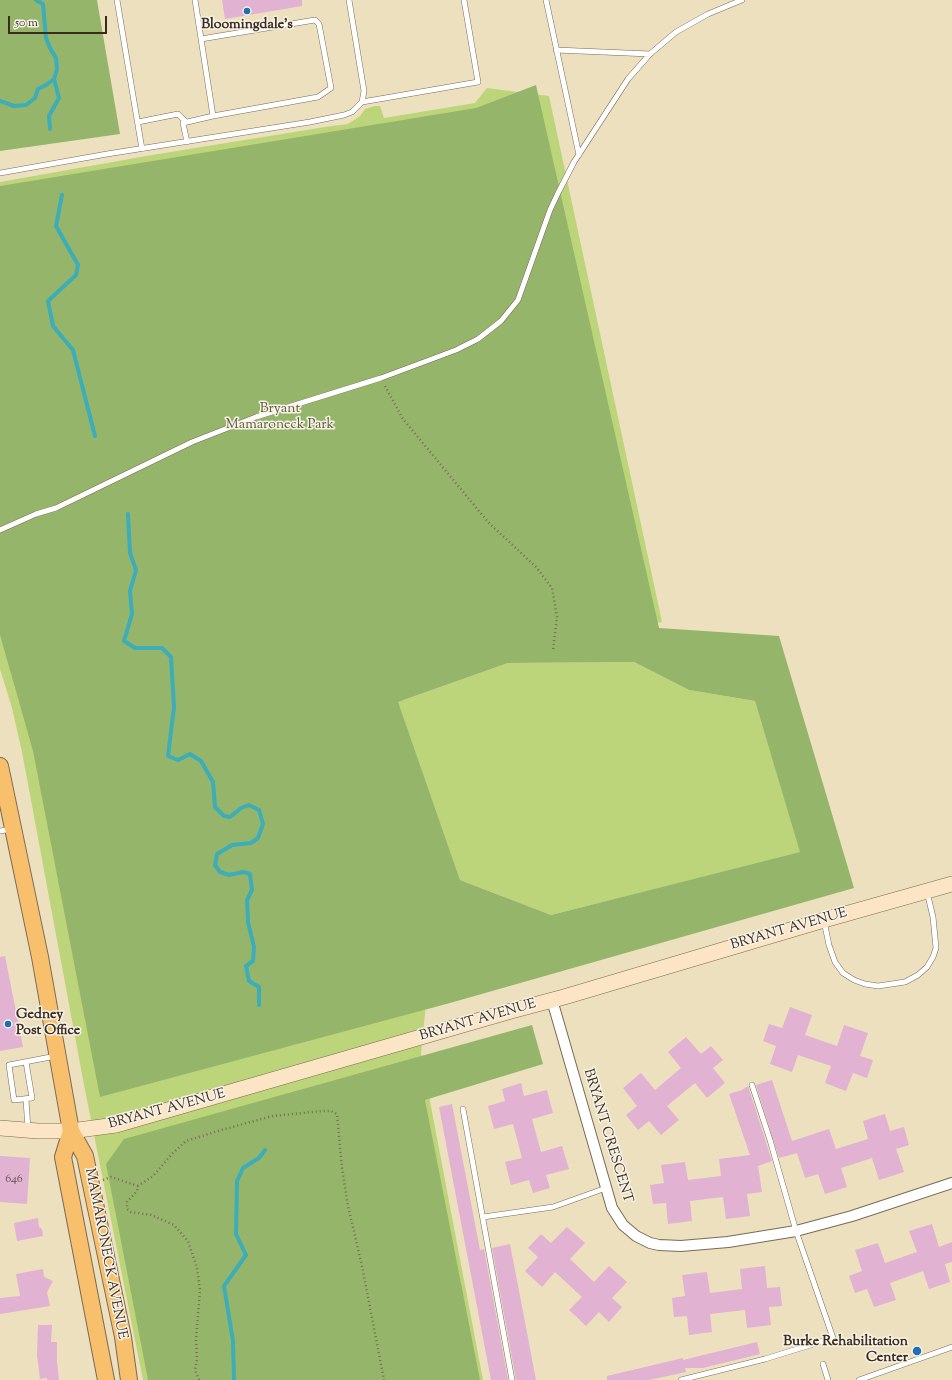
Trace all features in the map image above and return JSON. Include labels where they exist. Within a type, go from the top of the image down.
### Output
[{"type":"main road","name":"MAMARONECK AVENUE","points":[[0,766],[7,830],[40,957],[71,1131],[85,1156],[91,1183],[122,1337],[129,1380]]},
{"type":"main road","name":"MAMARONECK AVENUE","points":[[71,1131],[64,1157],[106,1380]]},
{"type":"street","name":"BRYANT AVENUE","points":[[0,1128],[71,1131],[116,1125],[952,884]]},
{"type":"street","name":"BRYANT CRESCENT","points":[[552,1000],[612,1208],[623,1225],[636,1236],[650,1243],[681,1246],[728,1242],[796,1231],[852,1216],[952,1183]]},
{"type":"lane","points":[[117,0],[142,149]]},
{"type":"lane","points":[[195,0],[213,116]]},
{"type":"lane","points":[[0,173],[344,115],[352,112],[362,102],[364,91],[349,0]]},
{"type":"lane","points":[[362,102],[478,82],[464,0]]},
{"type":"lane","points":[[546,0],[579,155]]},
{"type":"lane","points":[[0,530],[36,514],[56,508],[199,439],[256,417],[381,378],[456,350],[478,339],[501,321],[518,300],[550,210],[571,168],[628,79],[650,54],[676,32],[692,22],[742,0]]},
{"type":"lane","points":[[187,142],[183,123],[213,116],[318,97],[331,88],[319,24],[315,20],[201,39]]},
{"type":"lane","points":[[556,50],[650,54]]},
{"type":"lane","points":[[138,122],[178,114],[186,122]]},
{"type":"lane","points":[[824,920],[833,957],[843,973],[854,980],[865,984],[878,986],[905,982],[927,967],[936,948],[933,917],[927,891]]},
{"type":"lane","points":[[26,1062],[32,1098],[26,1100],[14,1100],[9,1065],[57,1056]]},
{"type":"lane","points":[[681,1380],[765,1359],[833,1338],[796,1231],[770,1140],[752,1085]]},
{"type":"lane","points":[[26,1100],[28,1130]]},
{"type":"lane","points":[[463,1109],[512,1380]]},
{"type":"lane","points":[[483,1217],[553,1207],[606,1188]]},
{"type":"lane","points":[[859,1380],[952,1347]]},
{"type":"lane","points":[[823,1364],[828,1380]]},
{"type":"path","points":[[381,378],[403,418],[488,522],[537,568],[552,588],[557,617],[553,650]]},
{"type":"path","points":[[199,1380],[195,1370],[198,1359],[196,1340],[200,1290],[197,1268],[188,1242],[174,1225],[151,1215],[136,1214],[127,1209],[127,1202],[137,1191],[138,1186],[153,1176],[173,1153],[186,1141],[273,1116],[322,1111],[331,1111],[337,1114],[342,1168],[348,1206],[362,1266],[384,1380]]},
{"type":"path","points":[[91,1183],[111,1177],[138,1186]]},
{"type":"green space","points":[[0,0],[97,0],[120,134],[0,151]]},
{"type":"green space","name":"Bryant Mamaroneck Park","points":[[536,85],[659,628],[779,636],[854,888],[450,1003],[100,1097],[33,751],[0,635],[0,186],[476,108]],"holes":[[[634,662],[689,690],[755,701],[800,852],[551,915],[460,880],[398,702],[508,663]]]},
{"type":"green space","name":"Bryant Mamaroneck Park","points":[[487,88],[549,96],[662,622],[399,671],[404,700],[508,663],[634,662],[689,690],[755,701],[801,852],[551,915],[460,880],[413,748],[438,884],[421,1054],[483,1380],[143,1380],[84,1085],[22,752],[12,708],[0,669],[0,182],[152,155],[348,124],[360,116],[365,109],[375,106],[380,106],[384,118],[475,103]]},
{"type":"green space","points":[[532,1025],[543,1064],[425,1100],[480,1380],[148,1380],[106,1164],[124,1139]]},
{"type":"building","name":"Bloomingdale's","points":[[222,0],[302,0],[302,6],[225,19]]},
{"type":"building","points":[[5,956],[23,1047],[0,1051],[0,957]]},
{"type":"building","points":[[790,1007],[812,1015],[805,1035],[837,1046],[844,1025],[868,1033],[860,1056],[873,1060],[867,1078],[853,1073],[846,1091],[825,1083],[831,1066],[798,1055],[792,1072],[770,1064],[776,1046],[763,1041],[769,1024],[782,1028]]},
{"type":"building","points":[[686,1037],[701,1054],[711,1046],[723,1060],[713,1068],[725,1083],[707,1098],[695,1083],[667,1106],[679,1120],[661,1135],[649,1121],[638,1130],[626,1115],[637,1106],[623,1088],[641,1073],[655,1090],[681,1068],[668,1052]]},
{"type":"building","points":[[772,1080],[792,1141],[829,1129],[836,1149],[868,1139],[863,1121],[885,1114],[890,1131],[904,1127],[909,1145],[896,1149],[904,1172],[879,1180],[872,1158],[841,1168],[847,1187],[825,1194],[818,1174],[805,1178],[797,1153],[779,1158],[756,1085]]},
{"type":"building","points":[[521,1083],[524,1096],[547,1090],[553,1113],[532,1119],[541,1152],[562,1146],[569,1169],[546,1175],[550,1188],[533,1193],[529,1180],[511,1185],[505,1162],[522,1158],[513,1124],[494,1129],[488,1106],[505,1101],[502,1089]]},
{"type":"building","points":[[748,1086],[772,1161],[758,1166],[762,1192],[747,1194],[750,1216],[726,1219],[723,1197],[690,1201],[692,1221],[668,1224],[666,1203],[653,1204],[650,1185],[664,1183],[661,1165],[685,1162],[688,1180],[721,1176],[719,1159],[750,1155],[729,1094],[742,1090]]},
{"type":"building","points":[[452,1104],[480,1250],[484,1249],[508,1380],[491,1380],[439,1107]]},
{"type":"building","points":[[0,1156],[30,1158],[27,1204],[0,1202]]},
{"type":"building","points":[[38,1218],[39,1227],[42,1229],[43,1236],[17,1241],[14,1223]]},
{"type":"building","points":[[932,1224],[939,1247],[952,1242],[952,1262],[945,1264],[950,1282],[929,1289],[923,1271],[890,1283],[896,1300],[874,1307],[867,1289],[855,1293],[849,1276],[862,1271],[855,1250],[878,1243],[885,1263],[917,1252],[909,1231]]},
{"type":"building","points":[[567,1227],[585,1243],[570,1259],[594,1282],[609,1266],[627,1282],[612,1298],[622,1307],[609,1322],[599,1312],[586,1326],[569,1310],[582,1297],[555,1272],[542,1287],[525,1271],[538,1257],[528,1248],[541,1234],[551,1243]]},
{"type":"building","points":[[510,1244],[536,1380],[516,1380],[492,1248]]},
{"type":"building","points":[[765,1266],[767,1288],[780,1287],[782,1306],[769,1307],[771,1325],[747,1328],[745,1310],[710,1314],[712,1332],[689,1335],[687,1316],[674,1317],[672,1298],[685,1296],[682,1275],[707,1272],[710,1293],[742,1289],[740,1269]]},
{"type":"building","points":[[43,1269],[44,1277],[53,1281],[47,1292],[50,1306],[0,1314],[0,1298],[20,1296],[16,1274]]},
{"type":"building","points":[[38,1325],[52,1325],[51,1342],[57,1342],[59,1380],[47,1380],[47,1378],[40,1379],[37,1355]]},
{"type":"building","points":[[757,1342],[760,1354],[703,1368],[685,1368],[686,1372],[649,1380],[607,1380],[607,1376]]},
{"type":"waterway","points":[[0,101],[14,106],[26,105],[35,98],[38,89],[54,79],[57,69],[56,58],[46,38],[43,4],[36,0]]},
{"type":"waterway","points":[[50,129],[49,116],[59,98],[54,79]]},
{"type":"waterway","points":[[62,195],[56,226],[78,265],[76,275],[48,301],[53,326],[73,350],[95,436]]},
{"type":"waterway","points":[[128,514],[130,553],[136,570],[130,591],[132,614],[124,641],[135,648],[162,648],[171,657],[174,707],[168,756],[178,760],[190,754],[201,761],[213,782],[215,807],[224,816],[230,817],[241,808],[249,805],[259,810],[263,824],[258,838],[251,843],[232,845],[217,854],[215,865],[220,872],[229,875],[243,872],[250,874],[252,890],[247,900],[248,922],[254,947],[253,961],[246,966],[249,981],[259,987],[259,1005]]},
{"type":"waterway","points":[[234,1380],[233,1341],[224,1286],[246,1255],[236,1234],[237,1181],[243,1168],[259,1158],[265,1150]]},
{"type":"place","name":"Bloomingdale's","points":[[247,11]]},
{"type":"place","name":"Gedney Post Office","points":[[8,1024]]},
{"type":"place","name":"Burke Rehabilitation Center","points":[[917,1351]]}]
